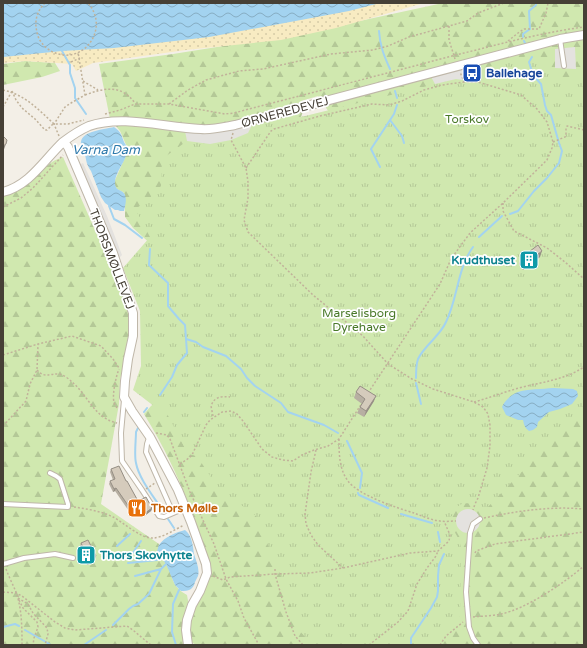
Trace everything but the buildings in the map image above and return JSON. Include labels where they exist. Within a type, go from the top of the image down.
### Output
[{"type":"street","name":"ØRNEREDEVEJ","points":[[3,192],[24,182],[38,170],[64,142],[77,132],[98,123],[124,121],[202,129],[234,125],[560,39],[584,35]]},
{"type":"street","name":"THORSMØLLEVEJ","points":[[64,142],[68,147],[113,254],[133,313],[134,336],[124,381],[124,397]]},
{"type":"street","points":[[124,397],[132,411],[152,435],[178,490],[206,564],[207,573],[200,591],[192,605],[187,620],[186,630],[188,645]]},
{"type":"lane","points":[[560,39],[564,66]]},
{"type":"lane","points":[[124,397],[122,461],[159,516],[164,518],[185,508]]},
{"type":"lane","points":[[152,435],[146,444],[146,452],[173,513]]},
{"type":"lane","points":[[3,504],[68,507],[60,479],[50,473]]},
{"type":"lane","points":[[478,645],[469,627],[466,592],[470,533],[473,524],[480,519]]},
{"type":"lane","points":[[3,564],[24,558],[55,554],[73,558]]},
{"type":"path","points":[[45,3],[40,9],[36,19],[36,30],[40,41],[48,49],[58,54],[69,55],[83,50],[89,45],[95,35],[95,13],[88,3]]},
{"type":"path","points":[[169,104],[188,90],[206,80],[239,71],[264,69],[331,54],[373,50],[388,46],[409,37],[467,21],[478,13],[504,3]]},
{"type":"path","points":[[507,43],[518,33],[524,30],[539,29],[546,13],[548,3]]},
{"type":"path","points":[[449,26],[449,40],[464,82]]},
{"type":"path","points":[[106,114],[135,104],[169,104],[225,114],[234,113],[454,56],[584,26]]},
{"type":"path","points":[[78,52],[85,95]]},
{"type":"path","points":[[71,62],[80,58]]},
{"type":"path","points":[[82,81],[98,90]]},
{"type":"path","points":[[246,168],[271,131],[274,129],[320,116],[372,104],[389,105],[402,101],[424,90],[442,85],[464,82],[478,82],[521,94],[544,117],[554,142]]},
{"type":"path","points":[[12,91],[22,108],[45,130],[54,124],[65,107],[85,95],[98,90],[114,89],[130,96],[135,104]]},
{"type":"path","points":[[3,90],[12,91],[26,98],[54,124],[58,135],[64,142],[64,154],[66,160]]},
{"type":"path","points":[[3,107],[12,91]]},
{"type":"path","points":[[54,124],[68,124],[83,120]]},
{"type":"path","points":[[368,394],[440,284],[451,259],[470,233],[547,160],[554,142],[566,136],[567,126],[584,130]]},
{"type":"path","points":[[231,140],[246,168],[248,198],[244,220],[248,232],[313,295],[363,336],[388,364],[412,379],[433,389],[474,402],[483,407],[488,414],[490,425],[490,446],[487,468],[473,510]]},
{"type":"path","points":[[503,203],[503,211],[514,231],[547,248],[584,279]]},
{"type":"path","points":[[3,355],[38,344],[72,336],[101,346],[119,368],[124,381]]},
{"type":"path","points":[[3,426],[26,401],[30,384],[37,370],[38,344]]},
{"type":"path","points":[[474,402],[519,388],[564,377],[584,367]]},
{"type":"path","points":[[119,368],[116,375],[114,403],[123,413]]},
{"type":"path","points":[[37,370],[43,375],[63,375],[74,383],[100,414],[113,423],[122,425]]},
{"type":"path","points":[[214,417],[211,406],[215,400],[224,396],[230,397]]},
{"type":"path","points":[[180,464],[192,455],[206,425],[222,412],[231,410],[237,414],[262,450],[272,457],[293,461],[302,455],[328,446],[339,439],[364,401]]},
{"type":"path","points":[[152,435],[167,436],[170,438],[190,492],[214,544],[226,579],[238,601],[244,618],[259,645]]},
{"type":"path","points":[[339,439],[341,467],[348,481],[357,489],[385,504],[427,518],[441,521],[456,521]]},
{"type":"path","points":[[316,449],[305,514],[306,524],[310,535],[318,545],[343,568]]},
{"type":"path","points":[[68,507],[97,511],[113,517],[145,537],[152,539],[160,537],[191,522]]},
{"type":"path","points":[[480,519],[503,514],[552,508],[584,509]]},
{"type":"path","points":[[369,645],[398,622],[408,611],[418,584],[427,568],[438,551],[449,541],[450,535],[444,521]]},
{"type":"path","points":[[468,562],[476,551],[495,544],[584,532]]},
{"type":"path","points":[[207,573],[223,580],[230,577],[310,573],[343,568],[410,553],[438,551]]},
{"type":"path","points":[[3,564],[23,608],[37,622],[38,627],[33,645]]},
{"type":"path","points":[[440,645],[446,636],[468,618],[511,611],[534,600],[573,575],[584,566]]},
{"type":"path","points":[[275,569],[275,574],[286,612],[295,636],[303,645]]},
{"type":"path","points":[[3,592],[16,593],[22,596],[65,628],[75,630],[127,626],[151,645]]},
{"type":"path","points":[[18,598],[28,604],[33,613],[47,628],[48,634],[45,645]]},
{"type":"path","points":[[18,598],[22,630],[22,645]]},
{"type":"path","points":[[23,608],[28,604]]},
{"type":"green space","name":"Marselisborg Dyrehave","points":[[443,3],[584,3],[584,645],[196,645],[188,640],[193,609],[211,571],[199,531],[183,490],[165,451],[144,414],[164,395],[154,247],[133,228],[125,217],[125,195],[115,186],[115,180],[127,153],[127,147],[120,131],[110,119],[99,64],[304,33]],"holes":[[[318,96],[335,121],[299,123],[303,111],[301,101]]]},
{"type":"green space","name":"Marselisborg Dyrehave","points":[[534,54],[547,71],[556,77],[575,80],[584,77],[584,407],[484,511],[475,504],[467,503],[458,506],[449,518],[450,525],[461,546],[460,616],[433,645],[312,645],[299,630],[280,574],[256,516],[218,488],[197,456],[188,454],[164,408],[159,410],[133,390],[141,366],[140,311],[123,268],[150,237],[135,209],[146,202],[161,186],[162,159],[187,141],[210,144],[248,134],[252,125],[305,116],[456,79],[463,80],[469,72]]},
{"type":"green space","points":[[25,61],[55,63],[60,71],[42,77],[3,85],[3,64]]},
{"type":"green space","points":[[63,157],[126,301],[131,321],[130,339],[120,379],[119,404],[101,504],[159,544],[158,553],[169,569],[175,585],[187,595],[189,606],[186,645],[3,645],[3,195],[23,187],[52,162]]},
{"type":"sand","points":[[347,3],[424,3],[336,28],[281,40],[186,50],[93,63],[76,71],[72,64],[25,61],[3,63],[3,45]]},
{"type":"shaded area","points":[[575,47],[576,69],[555,68],[555,49]]},
{"type":"shaded area","points":[[476,63],[478,69],[469,72],[463,80],[456,79],[435,84],[430,75]]},
{"type":"shaded area","points":[[251,123],[252,125],[248,133],[231,140],[210,144],[187,141],[185,131]]},
{"type":"shaded area","points":[[83,163],[107,216],[122,255],[117,260],[79,165]]},
{"type":"shaded area","points":[[468,509],[477,512],[480,521],[477,530],[468,533],[459,530],[456,521],[459,512]]},
{"type":"water","points":[[3,3],[380,3],[349,11],[209,37],[114,48],[62,51],[3,57]]},
{"type":"water","name":"Varna Dam","points":[[114,127],[120,133],[127,147],[126,157],[115,179],[116,187],[124,193],[126,197],[124,211],[115,210],[105,203],[101,197],[81,145],[82,138],[85,135]]},
{"type":"water","points":[[553,388],[573,389],[577,391],[578,396],[572,404],[549,412],[538,422],[537,427],[533,430],[528,430],[523,420],[518,420],[506,415],[502,407],[508,398],[518,392]]},
{"type":"water","points":[[185,530],[192,541],[198,568],[198,576],[192,588],[181,591],[175,585],[166,564],[157,551],[161,542],[167,537]]},
{"type":"waterway","points":[[523,37],[523,34],[530,29],[529,11],[536,5],[536,3]]},
{"type":"waterway","points":[[379,31],[380,41],[390,69]]},
{"type":"waterway","points":[[62,51],[70,65],[70,73],[75,88],[75,98],[86,114]]},
{"type":"waterway","points":[[510,214],[518,211],[547,178],[559,163],[562,151],[551,115],[547,111],[545,105],[541,84],[533,75],[529,62],[532,57]]},
{"type":"waterway","points":[[395,91],[397,98]]},
{"type":"waterway","points":[[380,167],[371,149],[394,114],[397,105]]},
{"type":"waterway","points":[[390,120],[402,136],[404,143]]},
{"type":"waterway","points":[[109,206],[114,219],[125,225],[142,238]]},
{"type":"waterway","points":[[479,237],[502,216]]},
{"type":"waterway","points":[[416,378],[416,366],[418,359],[440,332],[446,322],[464,265],[473,247]]},
{"type":"waterway","points":[[150,249],[149,265],[168,283],[168,306],[185,325],[187,353],[177,365],[172,377],[160,395]]},
{"type":"waterway","points":[[186,339],[226,356],[241,369],[255,386],[281,403],[288,412],[324,425],[338,433]]},
{"type":"waterway","points":[[416,383],[421,404]]},
{"type":"waterway","points":[[144,412],[147,408]]},
{"type":"waterway","points":[[138,428],[136,432],[135,460],[140,475],[147,488],[163,511]]},
{"type":"waterway","points":[[347,441],[362,473],[360,488]]},
{"type":"waterway","points":[[358,493],[359,495],[388,508]]},
{"type":"waterway","points":[[401,514],[432,523]]},
{"type":"waterway","points":[[168,519],[174,528]]},
{"type":"waterway","points":[[438,532],[440,542]]},
{"type":"waterway","points":[[117,546],[130,534]]},
{"type":"waterway","points":[[125,555],[132,554],[141,541]]},
{"type":"waterway","points":[[411,645],[411,638],[437,597],[439,565],[444,554]]},
{"type":"waterway","points":[[128,563],[157,560]]},
{"type":"waterway","points":[[113,625],[129,609],[138,604],[149,594],[161,569],[166,564]]},
{"type":"waterway","points":[[135,576],[161,569]]},
{"type":"waterway","points":[[176,645],[172,632],[173,604],[179,590]]},
{"type":"waterway","points":[[3,627],[15,624],[19,626]]},
{"type":"waterway","points":[[25,630],[51,645]]},
{"type":"waterway","points":[[84,645],[106,630]]},
{"type":"place","name":"Ballehage","points":[[472,73]]},
{"type":"place","name":"Krudthuset","points":[[529,260]]},
{"type":"place","name":"Thors Mølle","points":[[137,508]]},
{"type":"place","name":"Thors Skovhytte","points":[[86,555]]},
{"type":"park label","name":"Torskov","points":[[467,119]]}]
